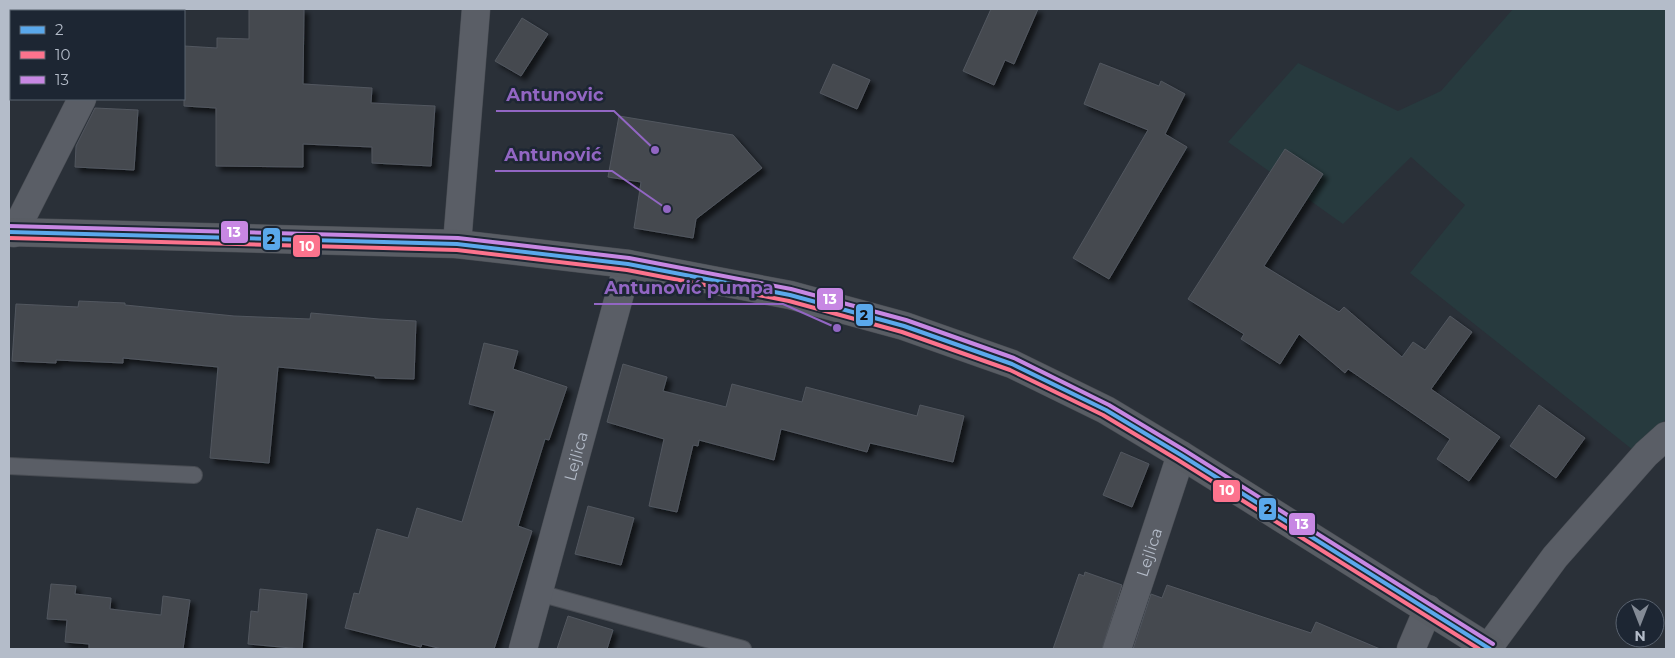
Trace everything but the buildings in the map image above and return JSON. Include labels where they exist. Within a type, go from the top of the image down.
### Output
[{"type":"main road","points":[[11,232],[457,244],[628,264],[790,295],[904,326],[1012,364],[1106,410],[1182,455],[1489,649]]},
{"type":"street","points":[[457,244],[476,9]]},
{"type":"street","points":[[11,232],[81,100]]},
{"type":"street","name":"Lejlica","points":[[523,649],[628,264]]},
{"type":"street","points":[[1489,649],[1555,557],[1646,454],[1666,436]]},
{"type":"street","name":"Lejlica","points":[[1118,649],[1182,455]]},
{"type":"street","points":[[1411,649],[1428,609]]},
{"type":"lane","points":[[9,466],[194,475]]},
{"type":"lane","points":[[539,593],[742,649]]},
{"type":"green space","points":[[1513,9],[1666,9],[1666,419],[1633,450],[1410,273],[1465,205],[1411,157],[1343,224],[1228,142],[1298,63],[1398,111],[1441,91]]},
{"type":"transit line","name":"13","points":[[9,226],[458,238],[629,258],[791,289],[906,320],[1014,358],[1109,405],[1493,644]]},
{"type":"transit line","name":"2","points":[[9,232],[457,244],[628,264],[790,295],[904,326],[1012,364],[1106,410],[1490,649]]},
{"type":"transit line","name":"10","points":[[9,238],[457,250],[627,270],[789,301],[902,332],[1010,370],[1103,415],[1479,649]]},
{"type":"place","name":"Antunovic","points":[[655,150]]},
{"type":"place","name":"Antunović","points":[[667,209]]},
{"type":"place","name":"Antunović pumpa","points":[[837,328]]}]
